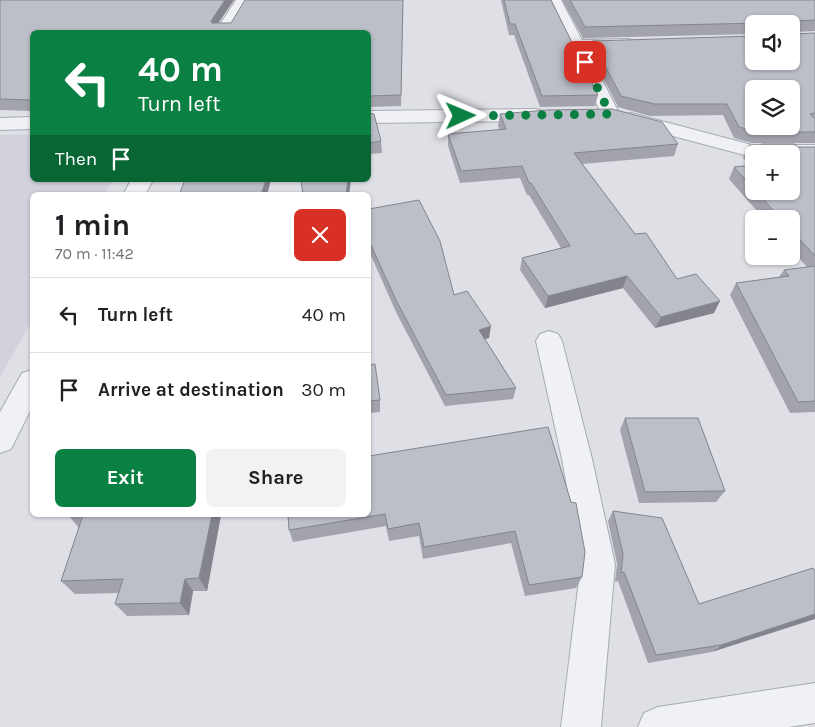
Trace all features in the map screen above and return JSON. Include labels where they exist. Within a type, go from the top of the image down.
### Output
[{"type":"street","points":[[224,30],[244,0]]},
{"type":"street","points":[[554,0],[610,114]]},
{"type":"street","points":[[577,45],[644,43]]},
{"type":"street","points":[[371,117],[552,114]]},
{"type":"street","points":[[590,114],[610,114],[752,151],[815,151]]},
{"type":"street","points":[[0,124],[30,123]]},
{"type":"street","points":[[549,341],[577,459],[598,564],[581,727]]},
{"type":"street","points":[[0,440],[30,385]]},
{"type":"street","points":[[658,727],[815,702]]},
{"type":"shaded area","points":[[30,134],[30,182],[112,182],[106,192],[30,192],[30,324],[0,377],[0,135]]},
{"type":"building","points":[[0,0],[225,0],[211,21],[212,23],[231,23],[245,0],[403,0],[401,95],[371,96],[371,30],[30,30],[30,100],[0,99]]},
{"type":"building","points":[[504,0],[551,0],[598,95],[542,96],[515,24],[510,24]]},
{"type":"building","points":[[570,0],[815,0],[815,20],[800,21],[800,15],[745,15],[745,23],[585,27]]},
{"type":"building","points":[[815,33],[815,113],[810,114],[815,119],[815,132],[800,132],[800,80],[745,80],[745,129],[739,127],[727,104],[654,104],[621,96],[592,41],[745,36],[745,70],[800,70],[800,34]]},
{"type":"building","points":[[612,109],[662,122],[678,144],[574,153],[635,234],[646,233],[677,279],[696,274],[720,301],[661,317],[627,276],[548,296],[522,258],[570,246],[531,183],[529,183],[522,166],[461,171],[448,134],[506,129],[500,114],[547,110]]},
{"type":"building","points":[[371,113],[374,114],[381,141],[371,143]]},
{"type":"building","points":[[795,144],[796,145],[760,145]]},
{"type":"building","points":[[800,147],[815,147],[815,256],[800,240],[800,210],[773,210],[764,200],[800,200]]},
{"type":"building","points":[[745,166],[745,179],[734,167]]},
{"type":"building","points":[[184,182],[265,182],[262,192],[180,192]]},
{"type":"building","points":[[301,182],[348,182],[346,192],[303,192]]},
{"type":"building","points":[[419,200],[440,241],[454,295],[467,291],[491,326],[479,330],[516,388],[446,395],[396,300],[371,245],[371,209]]},
{"type":"building","points":[[815,266],[815,401],[798,402],[736,283],[789,276],[784,270]]},
{"type":"building","points":[[375,364],[380,400],[371,401],[371,365]]},
{"type":"building","points":[[625,418],[698,418],[725,491],[645,492]]},
{"type":"building","points":[[548,427],[571,502],[576,503],[585,552],[582,577],[529,585],[515,531],[424,547],[419,523],[388,529],[385,514],[371,516],[371,456]]},
{"type":"building","points":[[613,511],[662,518],[699,604],[813,568],[815,571],[815,614],[721,645],[656,655],[624,572],[621,573],[623,554]]},
{"type":"building","points":[[82,517],[212,517],[199,578],[185,579],[180,603],[115,604],[123,579],[61,581]]},
{"type":"building","points":[[288,517],[367,517],[289,530]]},
{"type":"route","points":[[461,116],[610,114],[585,62]]}]
